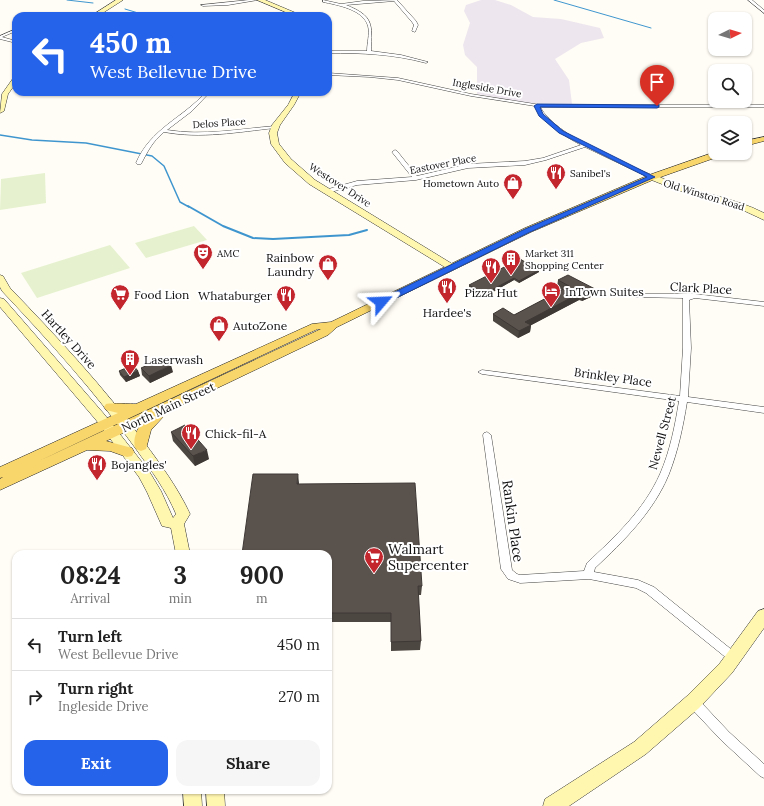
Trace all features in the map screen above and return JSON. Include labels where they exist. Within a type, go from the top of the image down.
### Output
[{"type":"main road","points":[[752,142],[764,138]]},
{"type":"main road","name":"North Main Street","points":[[120,417],[168,407],[324,333],[333,325],[528,230],[652,177],[708,157]]},
{"type":"main road","name":"North Main Street","points":[[0,485],[82,446],[109,428],[120,417],[316,326],[333,325]]},
{"type":"main road","points":[[141,446],[141,435],[146,426],[168,407]]},
{"type":"main road","name":"North Main Street","points":[[0,474],[109,428]]},
{"type":"main road","points":[[82,446],[111,446],[127,452]]},
{"type":"street","points":[[100,12],[120,0]]},
{"type":"street","points":[[106,12],[125,0]]},
{"type":"street","points":[[203,5],[228,4],[256,0]]},
{"type":"street","points":[[260,0],[290,12]]},
{"type":"street","points":[[341,5],[395,0],[399,8],[414,20],[416,25],[414,30]]},
{"type":"street","points":[[750,0],[764,12]]},
{"type":"street","points":[[324,1],[341,5],[359,13],[368,22],[370,27],[369,52]]},
{"type":"street","points":[[0,38],[12,32]]},
{"type":"street","points":[[0,38],[12,41]]},
{"type":"street","points":[[332,52],[400,54],[426,62]]},
{"type":"street","points":[[4,82],[12,73]]},
{"type":"street","name":"Ingleside Drive","points":[[332,74],[387,77],[471,95],[537,106],[764,106]]},
{"type":"street","points":[[0,111],[5,94],[12,84]]},
{"type":"street","points":[[139,163],[146,145],[197,106],[205,96]]},
{"type":"street","points":[[275,127],[296,96]]},
{"type":"street","points":[[537,106],[541,114],[554,127],[586,145],[652,177]]},
{"type":"street","name":"Delos Place","points":[[164,131],[182,134],[203,134],[275,127]]},
{"type":"street","name":"Westover Drive","points":[[275,127],[273,139],[280,152],[300,173],[451,267]]},
{"type":"street","name":"Eastover Place","points":[[327,191],[357,183],[416,178],[468,166],[532,162],[586,145]]},
{"type":"street","points":[[395,152],[416,178]]},
{"type":"street","name":"Old Winston Road","points":[[652,177],[684,191],[734,204],[762,214]]},
{"type":"street","name":"Hartley Drive","points":[[0,278],[6,289],[120,417],[141,446],[178,502],[183,514],[177,524]]},
{"type":"street","name":"Clark Place","points":[[636,296],[690,297],[764,304]]},
{"type":"street","name":"Newell Street","points":[[589,576],[590,566],[630,527],[653,496],[667,468],[679,425],[686,390],[686,299],[690,297]]},
{"type":"street","points":[[0,301],[109,428],[144,474],[154,491],[167,522],[177,524],[182,550]]},
{"type":"street","name":"Brinkley Place","points":[[482,372],[764,410]]},
{"type":"street","name":"Rankin Place","points":[[487,435],[508,573],[513,578],[589,576],[638,584],[650,590],[733,657]]},
{"type":"street","points":[[552,806],[640,748],[693,702],[726,668],[764,616]]},
{"type":"street","points":[[693,702],[725,736],[764,772]]},
{"type":"street","points":[[192,794],[193,806]]},
{"type":"street","points":[[215,794],[216,806]]},
{"type":"shaded area","points":[[481,0],[495,0],[511,5],[533,17],[561,19],[600,28],[604,38],[581,43],[555,59],[569,80],[572,104],[526,103],[477,94],[477,67],[465,55],[463,45],[470,23],[464,11],[466,5]]},
{"type":"green space","points":[[45,173],[46,203],[0,210],[1,179]]},
{"type":"green space","points":[[194,226],[207,240],[146,258],[135,243]]},
{"type":"green space","points":[[110,245],[130,268],[37,298],[21,273]]},
{"type":"building","name":"Market 311 Shopping Center","points":[[520,259],[539,270],[519,281],[514,278],[484,294],[469,285]]},
{"type":"building","points":[[568,275],[595,289],[583,294],[580,293],[525,322],[531,325],[519,331],[493,314],[503,308],[514,315],[569,286],[558,280]]},
{"type":"building","points":[[164,358],[171,365],[149,376],[141,368]]},
{"type":"building","points":[[133,365],[138,371],[124,377],[119,371]]},
{"type":"building","points":[[185,425],[207,450],[193,456],[171,432]]},
{"type":"building","name":"Walmart Supercenter","points":[[253,474],[298,474],[297,484],[415,483],[422,586],[418,586],[421,641],[391,642],[391,613],[332,613],[332,550],[243,550]]},
{"type":"waterway","points":[[67,0],[93,3]]},
{"type":"waterway","points":[[554,0],[651,28]]},
{"type":"waterway","points":[[125,9],[135,12]]},
{"type":"waterway","points":[[0,135],[32,140],[86,143],[152,156],[164,166],[180,202],[189,207]]},
{"type":"waterway","points":[[188,206],[223,226],[253,238],[273,239],[349,235],[367,230]]},
{"type":"place","name":"Sanibel's","points":[[556,190]]},
{"type":"place","name":"Hometown Auto","points":[[513,200]]},
{"type":"place","name":"AMC","points":[[203,270]]},
{"type":"place","name":"Market 311 Shopping Center","points":[[511,276]]},
{"type":"place","name":"Rainbow Laundry","points":[[328,281]]},
{"type":"place","name":"Pizza Hut","points":[[491,284]]},
{"type":"place","name":"Hardee's","points":[[447,304]]},
{"type":"place","name":"InTown Suites","points":[[551,308]]},
{"type":"place","name":"Food Lion","points":[[120,311]]},
{"type":"place","name":"Whataburger","points":[[286,312]]},
{"type":"place","name":"AutoZone","points":[[219,342]]},
{"type":"place","name":"Laserwash","points":[[130,376]]},
{"type":"place","name":"Chick-fil-A","points":[[191,450]]},
{"type":"place","name":"Bojangles'","points":[[97,481]]},
{"type":"place","name":"Walmart Supercenter","points":[[374,574]]},
{"type":"route","points":[[381,302],[528,230],[652,177],[561,132],[547,121],[537,106],[657,106]]}]
